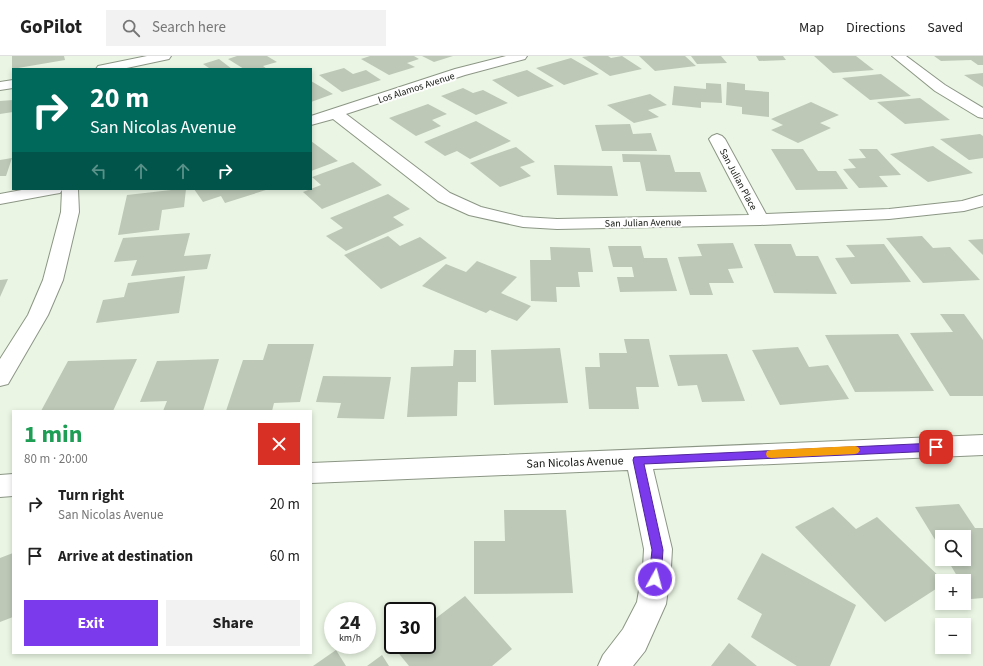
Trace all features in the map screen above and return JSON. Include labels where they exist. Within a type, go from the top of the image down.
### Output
[{"type":"street","points":[[108,68],[165,56]]},
{"type":"street","name":"Los Alamos Avenue","points":[[312,121],[460,72],[521,56]]},
{"type":"street","points":[[898,56],[940,88],[983,114]]},
{"type":"street","points":[[0,86],[12,84]]},
{"type":"street","name":"San Julian Avenue","points":[[335,113],[444,197],[475,211],[506,219],[558,224],[760,220],[889,214],[964,206],[983,200]]},
{"type":"street","name":"San Julian Place","points":[[717,139],[760,220]]},
{"type":"street","points":[[0,199],[49,190]]},
{"type":"street","points":[[0,378],[38,315],[53,280],[70,212],[70,190]]},
{"type":"street","name":"San Nicolas Avenue","points":[[312,473],[983,444]]},
{"type":"street","points":[[614,666],[634,640],[651,604],[657,567],[658,550],[638,460]]},
{"type":"street","points":[[0,486],[12,485]]},
{"type":"building","points":[[12,56],[64,56],[65,60],[18,68],[12,68]]},
{"type":"building","points":[[237,56],[267,56],[277,62],[263,66],[266,68],[242,68],[228,59]]},
{"type":"building","points":[[370,56],[414,56],[419,59],[407,63],[415,67],[389,75],[361,59]]},
{"type":"building","points":[[422,56],[453,56],[434,62]]},
{"type":"building","points":[[608,56],[611,58],[622,56],[642,69],[610,76],[582,57]]},
{"type":"building","points":[[639,56],[685,56],[696,66],[655,71]]},
{"type":"building","points":[[691,56],[721,56],[727,63],[697,64]]},
{"type":"building","points":[[756,56],[783,56],[786,60],[759,61]]},
{"type":"building","points":[[814,56],[856,56],[874,70],[833,73]]},
{"type":"building","points":[[934,56],[983,56],[983,65],[978,65],[971,60],[941,61]]},
{"type":"building","points":[[571,58],[599,74],[564,85],[536,68]]},
{"type":"building","points":[[219,59],[231,68],[209,68],[203,64]]},
{"type":"building","points":[[344,68],[353,74],[366,70],[381,80],[342,92],[319,75]]},
{"type":"building","points":[[527,70],[554,86],[518,97],[492,80]]},
{"type":"building","points":[[983,73],[983,87],[964,75]]},
{"type":"building","points":[[881,74],[911,96],[870,100],[842,78]]},
{"type":"building","points":[[312,82],[333,94],[312,102]]},
{"type":"building","points":[[727,82],[745,84],[745,90],[769,92],[769,117],[742,114],[742,107],[726,105]]},
{"type":"building","points":[[706,83],[721,84],[722,103],[701,102],[701,108],[672,105],[674,86],[706,89]]},
{"type":"building","points":[[463,88],[473,93],[483,90],[508,103],[476,115],[441,96]]},
{"type":"building","points":[[650,94],[667,105],[648,110],[659,117],[634,123],[607,105]]},
{"type":"building","points":[[920,98],[950,120],[905,124],[877,102]]},
{"type":"building","points":[[12,100],[12,112],[0,114],[0,101]]},
{"type":"building","points":[[811,102],[839,115],[820,123],[831,128],[798,143],[771,130],[783,125],[771,119]]},
{"type":"building","points":[[428,104],[447,114],[432,120],[441,126],[416,136],[389,118]]},
{"type":"building","points":[[476,121],[511,141],[470,159],[457,151],[445,156],[424,142]]},
{"type":"building","points":[[630,124],[633,134],[651,133],[657,151],[602,151],[595,125]]},
{"type":"building","points":[[980,134],[983,136],[983,158],[969,160],[940,139]]},
{"type":"building","points":[[312,142],[338,161],[312,171]]},
{"type":"building","points":[[933,146],[973,173],[928,182],[890,154]]},
{"type":"building","points":[[516,147],[535,162],[520,167],[531,176],[500,187],[470,163]]},
{"type":"building","points":[[771,149],[803,149],[818,171],[836,171],[848,189],[796,190]]},
{"type":"building","points":[[859,149],[877,149],[901,175],[879,176],[888,187],[859,188],[843,169],[856,168],[848,159],[866,158]]},
{"type":"building","points":[[622,154],[670,155],[675,172],[700,172],[707,192],[646,191],[640,162],[623,162]]},
{"type":"building","points":[[12,158],[6,176],[0,176],[0,160]]},
{"type":"building","points":[[353,162],[382,185],[322,209],[303,192],[312,190],[312,188],[321,185],[312,177]]},
{"type":"building","points":[[554,165],[612,166],[618,196],[557,195]]},
{"type":"building","points":[[171,190],[186,190],[184,207],[162,210],[159,230],[118,235],[127,195]]},
{"type":"building","points":[[195,190],[266,190],[225,203],[221,196],[203,202]]},
{"type":"building","points":[[388,194],[410,209],[393,217],[404,225],[346,251],[326,236],[343,228],[330,218]]},
{"type":"building","points":[[190,233],[184,256],[211,254],[207,269],[131,276],[137,260],[114,262],[123,238]]},
{"type":"building","points":[[388,236],[400,246],[420,237],[447,258],[381,289],[344,255]]},
{"type":"building","points":[[922,236],[933,248],[950,247],[980,280],[923,283],[886,238]]},
{"type":"building","points":[[983,239],[983,255],[968,240]]},
{"type":"building","points":[[733,243],[743,268],[728,269],[734,283],[709,283],[713,295],[690,295],[678,257],[702,256],[697,244]]},
{"type":"building","points":[[754,244],[791,244],[796,256],[818,256],[837,294],[774,293]]},
{"type":"building","points":[[884,244],[911,282],[851,284],[835,258],[855,257],[846,245]]},
{"type":"building","points":[[608,246],[641,246],[644,258],[667,258],[677,291],[620,292],[617,277],[634,277],[632,267],[613,267]]},
{"type":"building","points":[[550,247],[590,248],[593,272],[578,272],[580,287],[556,287],[557,302],[531,301],[530,260],[551,260]]},
{"type":"building","points":[[477,261],[517,277],[501,293],[531,306],[517,321],[490,310],[486,313],[422,286],[446,264],[466,272]]},
{"type":"building","points":[[185,276],[179,313],[96,323],[103,300],[124,297],[128,283]]},
{"type":"building","points":[[8,279],[0,297],[0,280]]},
{"type":"building","points":[[940,314],[964,314],[983,340],[983,396],[950,396],[910,333],[953,332]]},
{"type":"building","points":[[898,334],[934,391],[855,392],[825,335]]},
{"type":"building","points":[[624,339],[649,339],[659,387],[636,387],[639,409],[589,409],[585,367],[600,367],[599,353],[627,353]]},
{"type":"building","points":[[268,344],[314,344],[300,402],[274,403],[272,410],[226,410],[243,360],[263,360]]},
{"type":"building","points":[[798,347],[809,367],[828,365],[849,399],[780,405],[752,350]]},
{"type":"building","points":[[560,348],[568,403],[494,405],[491,350]]},
{"type":"building","points":[[454,350],[476,350],[476,382],[458,382],[457,416],[407,417],[411,367],[453,366]]},
{"type":"building","points":[[727,354],[745,401],[702,402],[697,385],[678,386],[669,355]]},
{"type":"building","points":[[137,359],[113,410],[42,410],[68,361]]},
{"type":"building","points":[[219,359],[203,410],[163,410],[167,401],[140,402],[157,361]]},
{"type":"building","points":[[323,376],[391,377],[384,419],[337,418],[341,403],[316,402]]},
{"type":"building","points":[[959,504],[975,528],[983,528],[983,598],[971,599],[971,574],[956,574],[951,566],[971,566],[971,530],[935,530],[935,540],[915,507]]},
{"type":"building","points":[[833,507],[856,529],[877,517],[937,574],[935,574],[935,590],[885,622],[795,527]]},
{"type":"building","points":[[504,510],[566,510],[573,593],[474,594],[474,541],[505,541]]},
{"type":"building","points":[[12,553],[12,617],[0,622],[0,558]]},
{"type":"building","points":[[762,553],[856,605],[830,666],[797,666],[751,637],[762,614],[737,599]]},
{"type":"building","points":[[465,596],[512,649],[492,666],[409,666],[399,654],[436,654],[436,618]]},
{"type":"building","points":[[729,643],[757,666],[711,666]]},
{"type":"building","points":[[330,654],[338,654],[346,666],[313,666]]},
{"type":"building","points":[[382,655],[389,666],[367,666]]},
{"type":"slow traffic","points":[[771,454],[855,450]]},
{"type":"route","points":[[655,579],[658,550],[638,460],[936,447]]}]
